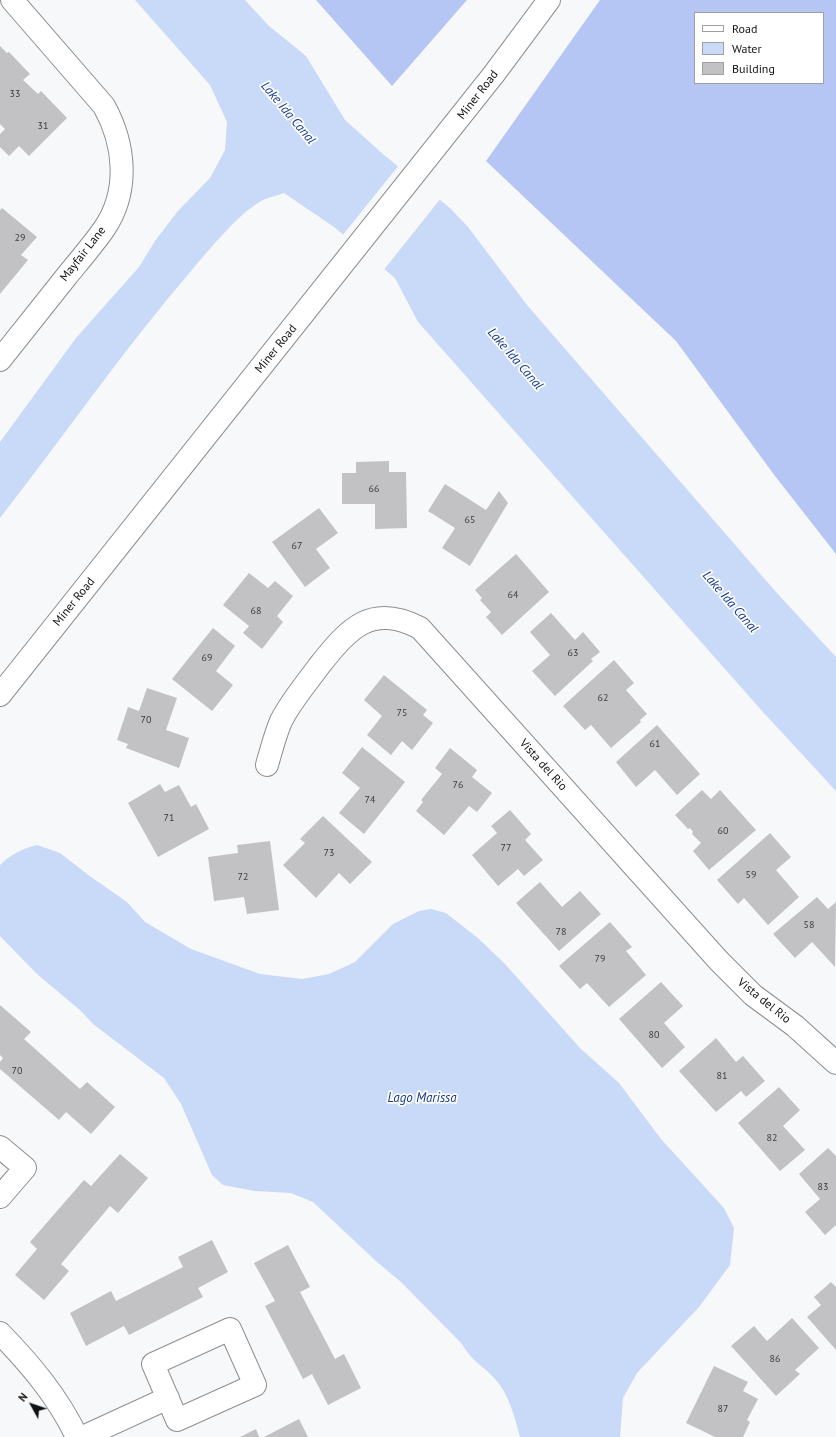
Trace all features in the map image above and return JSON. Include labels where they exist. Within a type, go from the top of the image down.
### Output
[{"type":"street","name":"Mayfair Lane","points":[[0,360],[105,228],[119,194],[122,176],[122,158],[119,139],[113,122],[104,106],[12,0]]},
{"type":"street","name":"Miner Road","points":[[0,695],[420,168],[494,74],[549,0]]},
{"type":"street","name":"Vista del Rio","points":[[267,765],[281,722],[293,700],[338,642],[354,627],[371,620],[388,618],[405,620],[420,628],[719,961],[753,995],[795,1026],[836,1063]]},
{"type":"street","points":[[0,1147],[25,1168],[0,1197]]},
{"type":"street","points":[[230,1329],[255,1385],[178,1420],[168,1398],[153,1364],[230,1329]]},
{"type":"street","points":[[0,1333],[25,1359],[52,1392],[77,1437]]},
{"type":"street","points":[[83,1437],[168,1398]]},
{"type":"shaded area","points":[[316,0],[467,0],[392,86]]},
{"type":"shaded area","points":[[600,0],[836,0],[836,554],[775,476],[676,341],[486,161]]},
{"type":"water","name":"Lake Ida Canal","points":[[135,0],[245,0],[269,26],[306,56],[345,120],[384,155],[450,208],[468,227],[527,305],[776,592],[836,657],[836,791],[763,712],[418,322],[395,278],[334,227],[284,193],[264,200],[252,207],[215,243],[141,331],[0,518],[0,442],[76,338],[139,267],[155,241],[177,212],[210,178],[225,150],[227,122],[210,85]]},
{"type":"water","name":"Lago Marissa","points":[[37,845],[60,853],[127,902],[145,922],[191,949],[260,974],[302,979],[329,974],[355,962],[393,924],[419,911],[431,909],[446,913],[479,939],[504,963],[580,1048],[619,1083],[661,1139],[724,1208],[734,1228],[730,1265],[699,1307],[637,1373],[623,1398],[620,1437],[520,1437],[508,1400],[501,1386],[496,1380],[469,1355],[462,1344],[401,1282],[377,1262],[313,1202],[291,1193],[255,1191],[223,1185],[212,1175],[181,1104],[164,1078],[93,1024],[81,1011],[37,974],[0,936],[0,865],[17,852]]},
{"type":"pier","points":[[399,165],[441,198],[383,271],[342,236]]},
{"type":"building","points":[[0,46],[7,53],[9,52],[30,74],[23,80],[38,94],[41,91],[67,118],[29,156],[19,146],[9,156],[0,147],[0,134],[5,129],[0,124]]},
{"type":"building","points":[[2,208],[37,237],[21,255],[28,260],[0,294],[0,210]]},
{"type":"building","points":[[389,461],[389,472],[406,472],[407,528],[375,529],[375,504],[342,504],[342,473],[356,473],[356,462]]},
{"type":"building","points":[[445,484],[486,510],[499,491],[508,503],[470,566],[442,548],[455,528],[428,511]]},
{"type":"building","points":[[319,508],[338,533],[316,549],[330,568],[305,587],[272,542]]},
{"type":"building","points":[[516,554],[549,592],[502,635],[486,617],[491,612],[480,600],[482,598],[475,590]]},
{"type":"building","points":[[249,573],[268,588],[275,581],[293,596],[277,616],[283,622],[262,649],[243,633],[249,626],[223,605]]},
{"type":"building","points":[[551,613],[575,640],[583,632],[600,652],[591,659],[593,661],[555,696],[532,671],[550,655],[530,632]]},
{"type":"building","points":[[213,628],[235,646],[216,671],[233,685],[212,711],[172,679]]},
{"type":"building","points":[[614,660],[634,683],[626,690],[647,714],[640,720],[641,722],[611,748],[591,725],[585,730],[563,706]]},
{"type":"building","points":[[384,675],[427,710],[423,715],[433,723],[412,750],[402,741],[391,755],[367,735],[382,716],[364,700]]},
{"type":"building","points":[[147,688],[177,698],[166,730],[189,738],[179,768],[126,748],[128,744],[117,740],[128,707],[139,711]]},
{"type":"building","points":[[657,725],[700,774],[677,795],[655,770],[636,787],[616,762]]},
{"type":"building","points":[[362,747],[405,782],[364,834],[339,813],[360,788],[342,773]]},
{"type":"building","points":[[450,748],[477,770],[472,777],[492,793],[477,812],[469,806],[444,835],[416,811],[423,802],[421,800],[442,774],[435,768]]},
{"type":"building","points":[[160,784],[165,792],[179,785],[191,807],[196,804],[209,829],[158,857],[128,803]]},
{"type":"building","points":[[702,790],[711,799],[720,790],[756,830],[709,870],[693,851],[701,843],[692,834],[693,832],[690,828],[688,829],[675,815]]},
{"type":"building","points":[[510,810],[531,834],[525,840],[543,860],[524,876],[518,869],[498,886],[472,855],[497,833],[491,826]]},
{"type":"building","points":[[323,816],[372,862],[350,884],[339,873],[316,898],[283,865],[305,843],[300,839]]},
{"type":"building","points":[[770,833],[791,857],[776,870],[799,897],[768,925],[744,898],[738,904],[717,880]]},
{"type":"building","points":[[270,841],[279,910],[247,914],[244,897],[214,901],[208,857],[238,853],[237,845]]},
{"type":"building","points":[[540,882],[562,907],[580,891],[601,914],[559,951],[516,903]]},
{"type":"building","points":[[817,897],[828,909],[836,902],[835,967],[812,942],[795,958],[773,934]]},
{"type":"building","points":[[610,922],[632,947],[626,951],[646,975],[609,1007],[587,983],[580,989],[559,966]]},
{"type":"building","points":[[661,982],[683,1006],[664,1023],[685,1047],[662,1068],[619,1019]]},
{"type":"building","points":[[0,1005],[31,1032],[24,1039],[80,1089],[87,1082],[115,1107],[91,1134],[66,1112],[59,1120],[0,1069],[0,1062],[3,1058],[0,1055]]},
{"type":"building","points":[[716,1038],[736,1062],[743,1056],[765,1081],[746,1097],[741,1091],[716,1112],[679,1071]]},
{"type":"building","points":[[779,1087],[800,1110],[783,1126],[805,1150],[780,1171],[738,1123]]},
{"type":"building","points":[[828,1148],[836,1156],[836,1225],[825,1235],[805,1212],[820,1199],[799,1174]]},
{"type":"building","points":[[120,1154],[148,1178],[118,1213],[110,1206],[61,1264],[69,1271],[44,1300],[15,1275],[37,1249],[30,1242],[84,1180],[91,1186]]},
{"type":"building","points":[[212,1240],[228,1272],[198,1288],[203,1297],[129,1335],[124,1326],[86,1346],[70,1313],[111,1291],[116,1301],[183,1267],[178,1257]]},
{"type":"building","points":[[288,1245],[310,1287],[300,1292],[335,1359],[344,1354],[361,1388],[328,1405],[312,1374],[303,1379],[265,1306],[275,1301],[254,1263]]},
{"type":"building","points":[[831,1282],[836,1287],[836,1350],[807,1317],[821,1305],[814,1297]]},
{"type":"building","points":[[792,1318],[819,1348],[795,1370],[800,1374],[776,1396],[731,1346],[754,1326],[767,1341]]},
{"type":"building","points":[[714,1366],[748,1382],[743,1391],[758,1399],[747,1420],[750,1422],[743,1437],[715,1437],[686,1423]]},
{"type":"building","points":[[299,1419],[308,1437],[264,1437]]},
{"type":"building","points":[[256,1429],[259,1437],[240,1437]]}]
